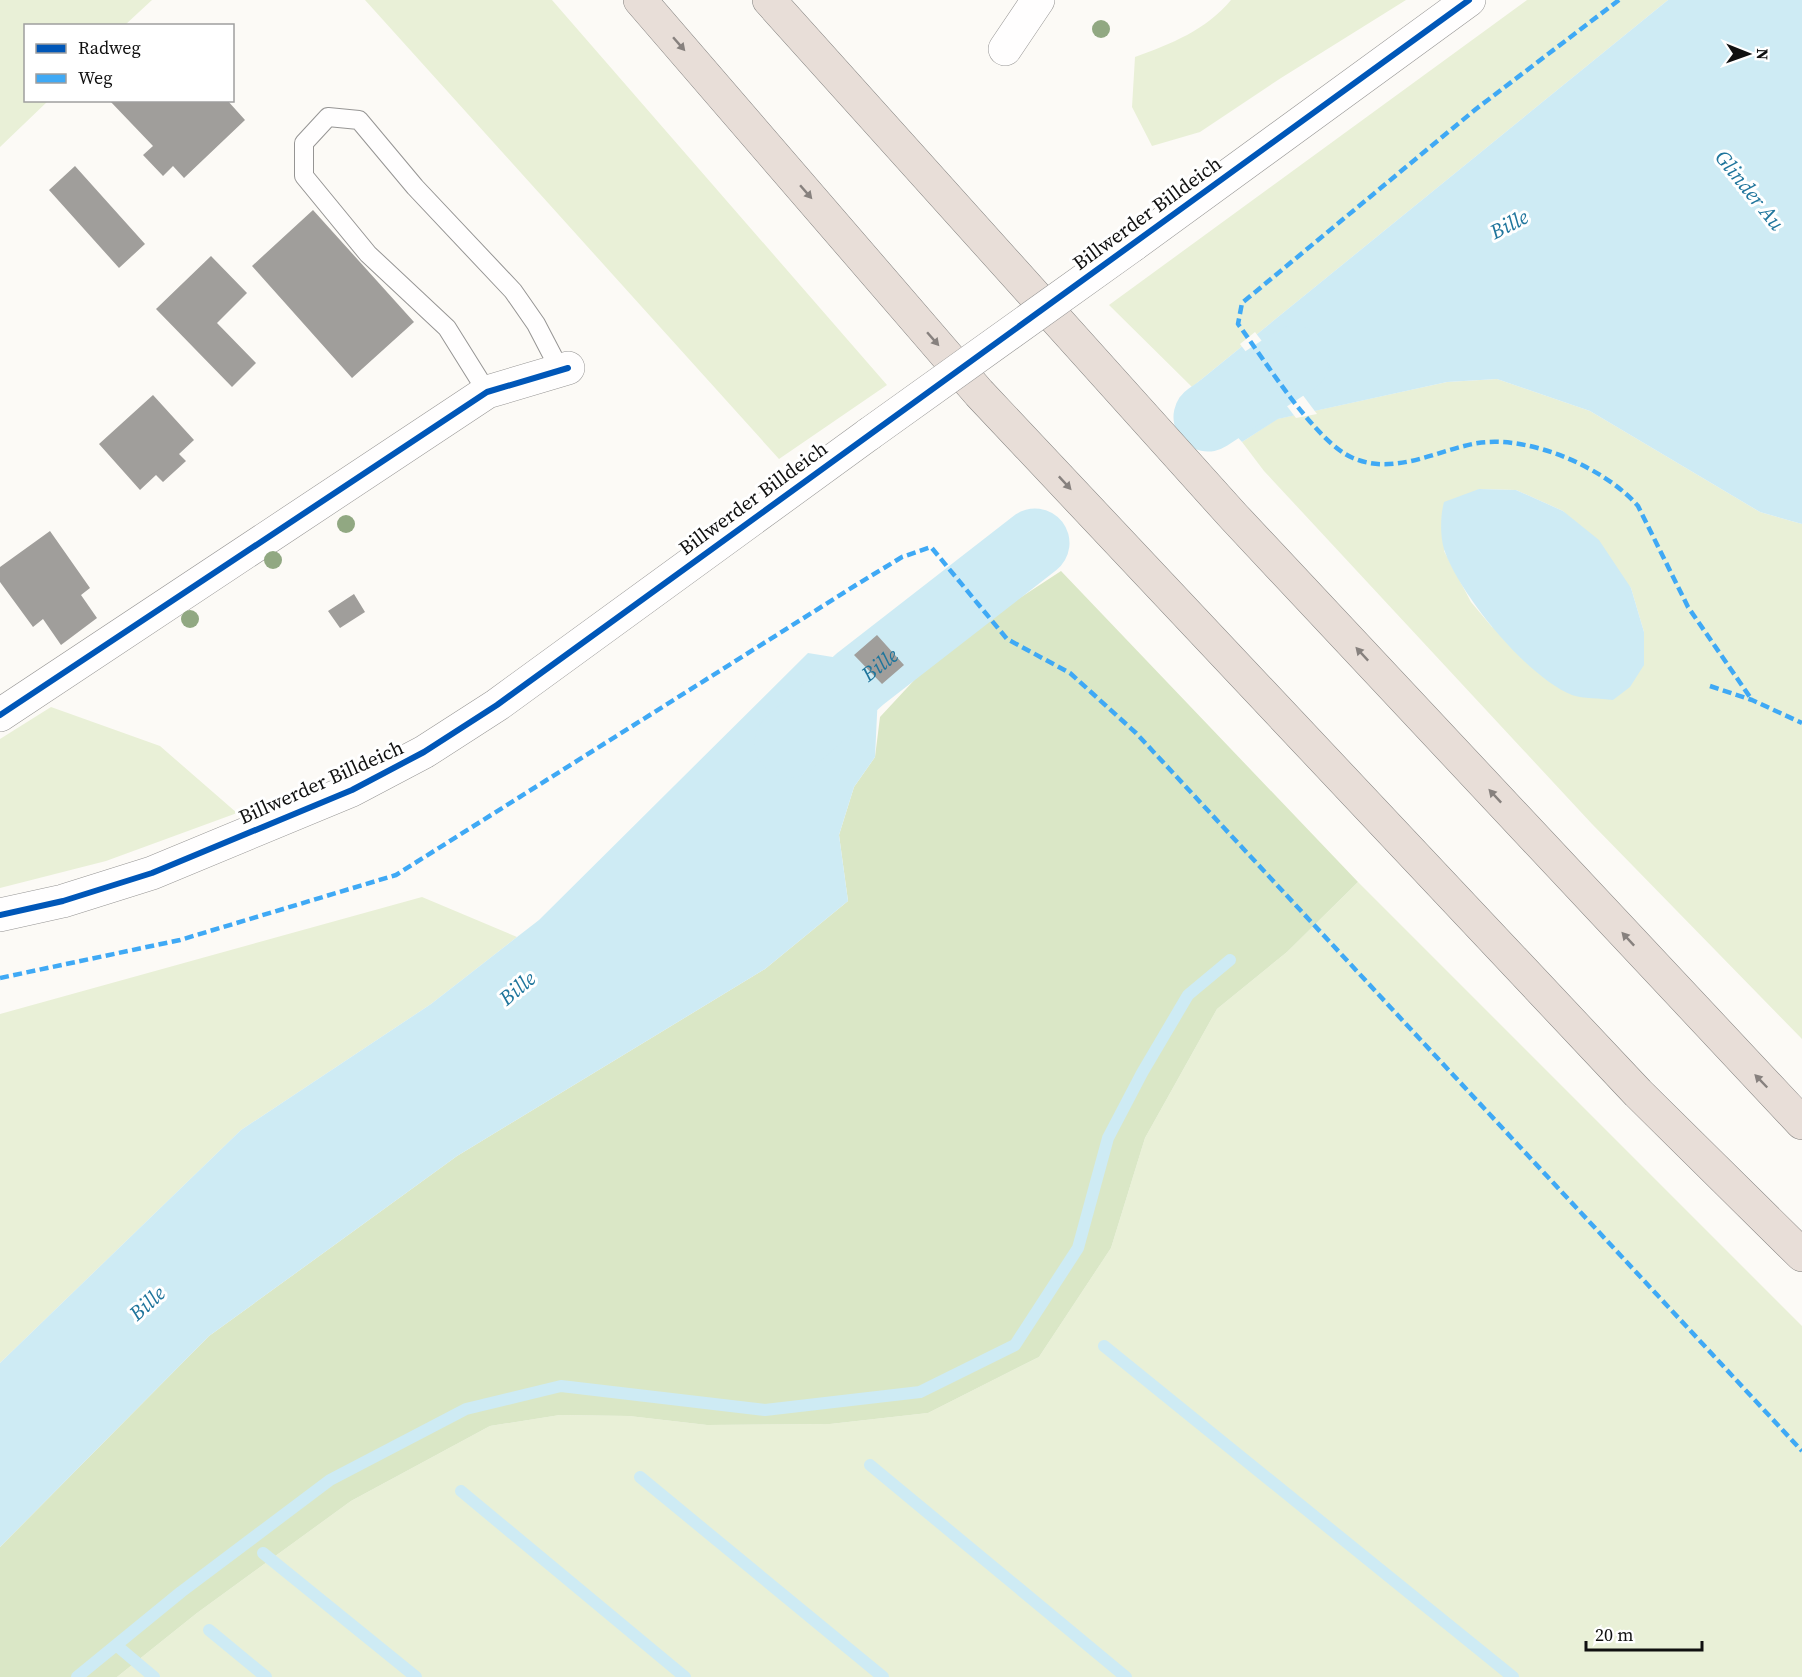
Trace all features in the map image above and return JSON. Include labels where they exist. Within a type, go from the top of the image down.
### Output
[{"type":"highway","points":[[640,0],[980,393],[1638,1093],[1802,1256]]},
{"type":"highway","points":[[769,0],[1234,517],[1802,1123]]},
{"type":"street","points":[[1005,49],[1038,0]]},
{"type":"street","name":"Billwerder Billdeich","points":[[0,915],[63,901],[152,873],[352,790],[424,752],[497,705],[1469,0]]},
{"type":"street","points":[[0,715],[487,392],[564,369]]},
{"type":"lane","points":[[487,392],[447,328],[368,254],[304,176],[304,143],[328,117],[359,120],[415,187],[513,291],[564,369]]},
{"type":"green space","points":[[0,0],[152,0],[126,24],[24,24],[24,102],[47,102],[0,147]]},
{"type":"green space","points":[[365,0],[552,0],[887,385],[779,459]]},
{"type":"green space","points":[[1231,0],[1406,0],[1200,132],[1152,146],[1132,107],[1135,57],[1162,47],[1199,28],[1211,20]]},
{"type":"green space","points":[[1527,0],[1668,0],[1192,387],[1109,305]]},
{"type":"green space","points":[[1497,379],[1590,411],[1760,512],[1802,524],[1802,1039],[1592,824],[1264,471],[1242,442],[1277,419],[1447,382]],"holes":[[[1479,489],[1516,490],[1563,511],[1631,588],[1644,632],[1644,665],[1492,627],[1471,602],[1444,551]]]},
{"type":"green space","points":[[1061,571],[1358,882],[1287,952],[1217,1009],[1145,1138],[1111,1248],[1039,1357],[928,1413],[830,1424],[707,1425],[629,1416],[560,1415],[490,1426],[351,1501],[197,1613],[117,1677],[0,1677],[0,1547],[209,1336],[457,1156],[765,969],[848,901],[839,835],[854,787],[875,757],[880,717],[945,647]]},
{"type":"green space","points":[[51,707],[160,746],[237,813],[106,861],[0,888],[0,739]]},
{"type":"green space","points":[[1358,882],[1802,1326],[1802,1677],[117,1677],[197,1613],[351,1501],[490,1426],[560,1415],[629,1416],[707,1425],[830,1424],[928,1413],[1039,1357],[1111,1248],[1145,1138],[1217,1009],[1287,952]]},
{"type":"green space","points":[[422,897],[517,937],[431,1004],[241,1130],[0,1363],[0,1014]]},
{"type":"water","name":"Glinder Au","points":[[1668,0],[1802,0],[1802,524],[1760,512],[1590,411],[1497,379],[1447,382],[1278,419],[1242,442],[1192,387]]},
{"type":"water","points":[[1479,489],[1516,490],[1563,511],[1599,540],[1631,588],[1644,632],[1644,665],[1630,687],[1613,700],[1572,695],[1535,671],[1498,633],[1465,590],[1443,547],[1442,514],[1444,502]]},
{"type":"water","points":[[808,653],[845,659],[860,679],[878,694],[875,757],[854,787],[839,835],[848,901],[765,969],[457,1156],[209,1336],[0,1547],[0,1363],[241,1130],[431,1004],[539,920]]},
{"type":"pier","points":[[1255,332],[1317,414],[1296,418],[1240,344]]},
{"type":"building","points":[[111,102],[229,102],[245,120],[184,178],[173,166],[163,176],[143,155],[153,146]]},
{"type":"building","points":[[75,166],[145,244],[119,268],[49,190]]},
{"type":"building","points":[[313,210],[414,322],[352,378],[252,266]]},
{"type":"building","points":[[211,256],[247,293],[217,323],[256,363],[232,387],[156,309]]},
{"type":"building","points":[[153,395],[194,440],[179,454],[186,461],[163,482],[156,475],[140,490],[99,444]]},
{"type":"building","points":[[50,531],[90,588],[81,595],[97,618],[61,645],[43,619],[33,627],[0,582],[0,567]]},
{"type":"building","points":[[354,594],[365,612],[340,628],[328,611]]},
{"type":"building","points":[[877,635],[904,665],[882,684],[854,655]]},
{"type":"waterway","name":"Bille","points":[[1208,417],[1295,360]]},
{"type":"waterway","name":"Bille","points":[[789,743],[860,679],[1035,543]]},
{"type":"waterway","points":[[77,1677],[181,1592],[330,1480],[466,1409],[561,1386],[765,1410],[920,1392],[1015,1345],[1078,1248],[1108,1138],[1142,1073],[1188,995],[1230,960]]},
{"type":"waterway","points":[[1104,1346],[1513,1677]]},
{"type":"waterway","points":[[870,1465],[1126,1677]]},
{"type":"waterway","points":[[640,1477],[883,1677]]},
{"type":"waterway","points":[[461,1491],[685,1677]]},
{"type":"waterway","points":[[263,1553],[416,1677]]},
{"type":"waterway","points":[[209,1630],[266,1677]]},
{"type":"waterway","points":[[116,1645],[154,1677]]},
{"type":"marked path","points":[[1619,0],[1476,109],[1242,303],[1238,324],[1307,418],[1338,449],[1353,458],[1369,463],[1400,463],[1478,443],[1520,444],[1543,449],[1587,467],[1624,492],[1638,506],[1688,607],[1752,700]]},
{"type":"marked path","points":[[0,978],[180,940],[396,875],[856,585],[902,557],[931,547],[1007,639],[1070,673],[1136,733],[1802,1451]]},
{"type":"marked path","points":[[1710,686],[1752,700],[1802,723]]},
{"type":"cycle path","points":[[0,915],[63,901],[152,873],[352,790],[424,752],[497,705],[1469,0]]},
{"type":"cycle path","points":[[0,715],[487,392],[568,368]]}]
